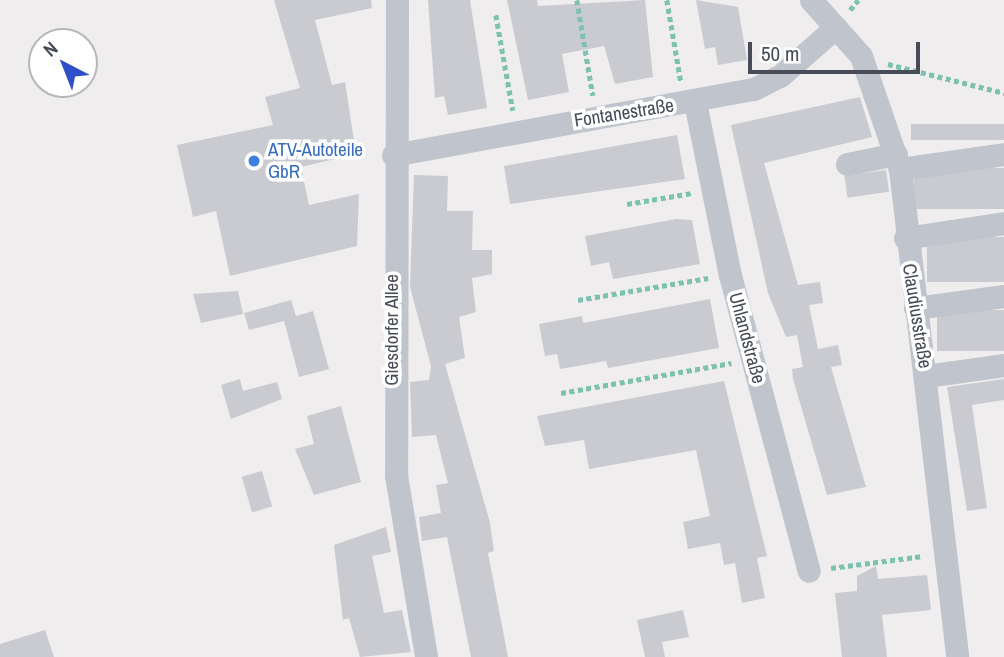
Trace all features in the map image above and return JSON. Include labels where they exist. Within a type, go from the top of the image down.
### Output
[{"type":"street","name":"Giesdorfer Allee","points":[[397,0],[393,155],[396,475],[426,657]]},
{"type":"street","name":"Claudiusstraße","points":[[811,0],[861,55],[898,162],[905,238],[926,376],[957,657]]},
{"type":"street","name":"Fontanestraße","points":[[393,155],[517,130],[690,103],[754,89],[780,76],[836,27]]},
{"type":"street","name":"Uhlandstraße","points":[[690,103],[730,275],[809,571]]},
{"type":"street","points":[[847,164],[1004,154]]},
{"type":"street","points":[[905,238],[1004,223]]},
{"type":"street","points":[[915,307],[1004,296]]},
{"type":"street","points":[[926,376],[1004,365]]},
{"type":"path","points":[[577,0],[597,117]]},
{"type":"path","points":[[667,0],[690,103]]},
{"type":"path","points":[[496,15],[517,130]]},
{"type":"path","points":[[861,55],[1004,93]]},
{"type":"path","points":[[627,204],[711,190]]},
{"type":"path","points":[[578,300],[730,275]]},
{"type":"path","points":[[561,393],[752,359]]},
{"type":"path","points":[[809,571],[944,553]]},
{"type":"building","points":[[274,0],[371,0],[372,8],[315,20],[332,85],[345,82],[356,154],[301,167],[309,205],[359,194],[357,246],[230,276],[216,211],[193,217],[177,145],[273,125],[265,97],[300,88]]},
{"type":"building","points":[[428,0],[470,0],[487,108],[448,115],[444,96],[435,98]]},
{"type":"building","points":[[507,0],[537,0],[538,6],[645,0],[653,77],[615,84],[604,46],[562,54],[569,92],[528,100]]},
{"type":"building","points":[[696,0],[738,7],[747,60],[718,65],[715,47],[705,49]]},
{"type":"building","points":[[860,97],[872,137],[764,163],[798,285],[820,282],[823,303],[809,305],[818,349],[838,345],[842,365],[831,367],[866,487],[827,495],[793,379],[792,369],[803,367],[797,335],[786,337],[768,293],[731,125]]},
{"type":"building","points":[[911,124],[1004,124],[1004,140],[911,140]]},
{"type":"building","points":[[677,135],[685,179],[510,204],[504,166]]},
{"type":"building","points":[[914,168],[1004,168],[1004,209],[914,209]]},
{"type":"building","points":[[886,170],[889,192],[847,198],[844,176]]},
{"type":"building","points":[[414,175],[448,176],[447,211],[473,211],[472,250],[492,250],[492,274],[472,278],[476,312],[459,317],[465,358],[445,364],[490,523],[494,551],[488,553],[508,657],[471,657],[447,537],[422,541],[419,517],[441,513],[436,485],[448,483],[436,435],[412,437],[410,382],[429,380],[431,366],[410,287]]},
{"type":"building","points":[[676,219],[692,220],[700,264],[613,279],[609,262],[591,266],[585,236]]},
{"type":"building","points":[[927,237],[1004,237],[1004,282],[927,282]]},
{"type":"building","points":[[238,291],[243,314],[201,323],[193,294]]},
{"type":"building","points":[[710,299],[719,348],[608,368],[606,361],[560,369],[557,354],[545,356],[539,324],[582,316],[583,323]]},
{"type":"building","points":[[291,300],[296,316],[313,311],[329,369],[299,377],[284,321],[249,330],[244,313]]},
{"type":"building","points":[[937,310],[1004,310],[1004,351],[937,351]]},
{"type":"building","points":[[240,379],[243,391],[277,382],[282,399],[231,419],[221,385]]},
{"type":"building","points":[[1004,379],[1004,400],[972,405],[987,508],[967,511],[947,387]]},
{"type":"building","points":[[724,381],[767,556],[757,558],[765,598],[742,603],[735,563],[724,565],[720,543],[688,549],[683,522],[710,516],[696,450],[589,469],[584,440],[545,446],[537,416]]},
{"type":"building","points":[[341,406],[361,482],[314,495],[295,449],[314,444],[307,416]]},
{"type":"building","points":[[262,471],[272,507],[252,512],[242,477]]},
{"type":"building","points":[[386,527],[391,552],[372,556],[384,613],[402,610],[411,652],[360,657],[349,618],[343,620],[334,545]]},
{"type":"building","points":[[876,566],[878,579],[927,575],[931,610],[882,615],[887,657],[842,657],[835,593],[857,591],[857,576]]},
{"type":"building","points":[[683,610],[689,637],[662,642],[665,657],[645,657],[637,620]]},
{"type":"building","points":[[45,630],[54,657],[0,657],[0,644]]},
{"type":"place","name":"ATV-Autoteile GbR","points":[[254,161]]}]
